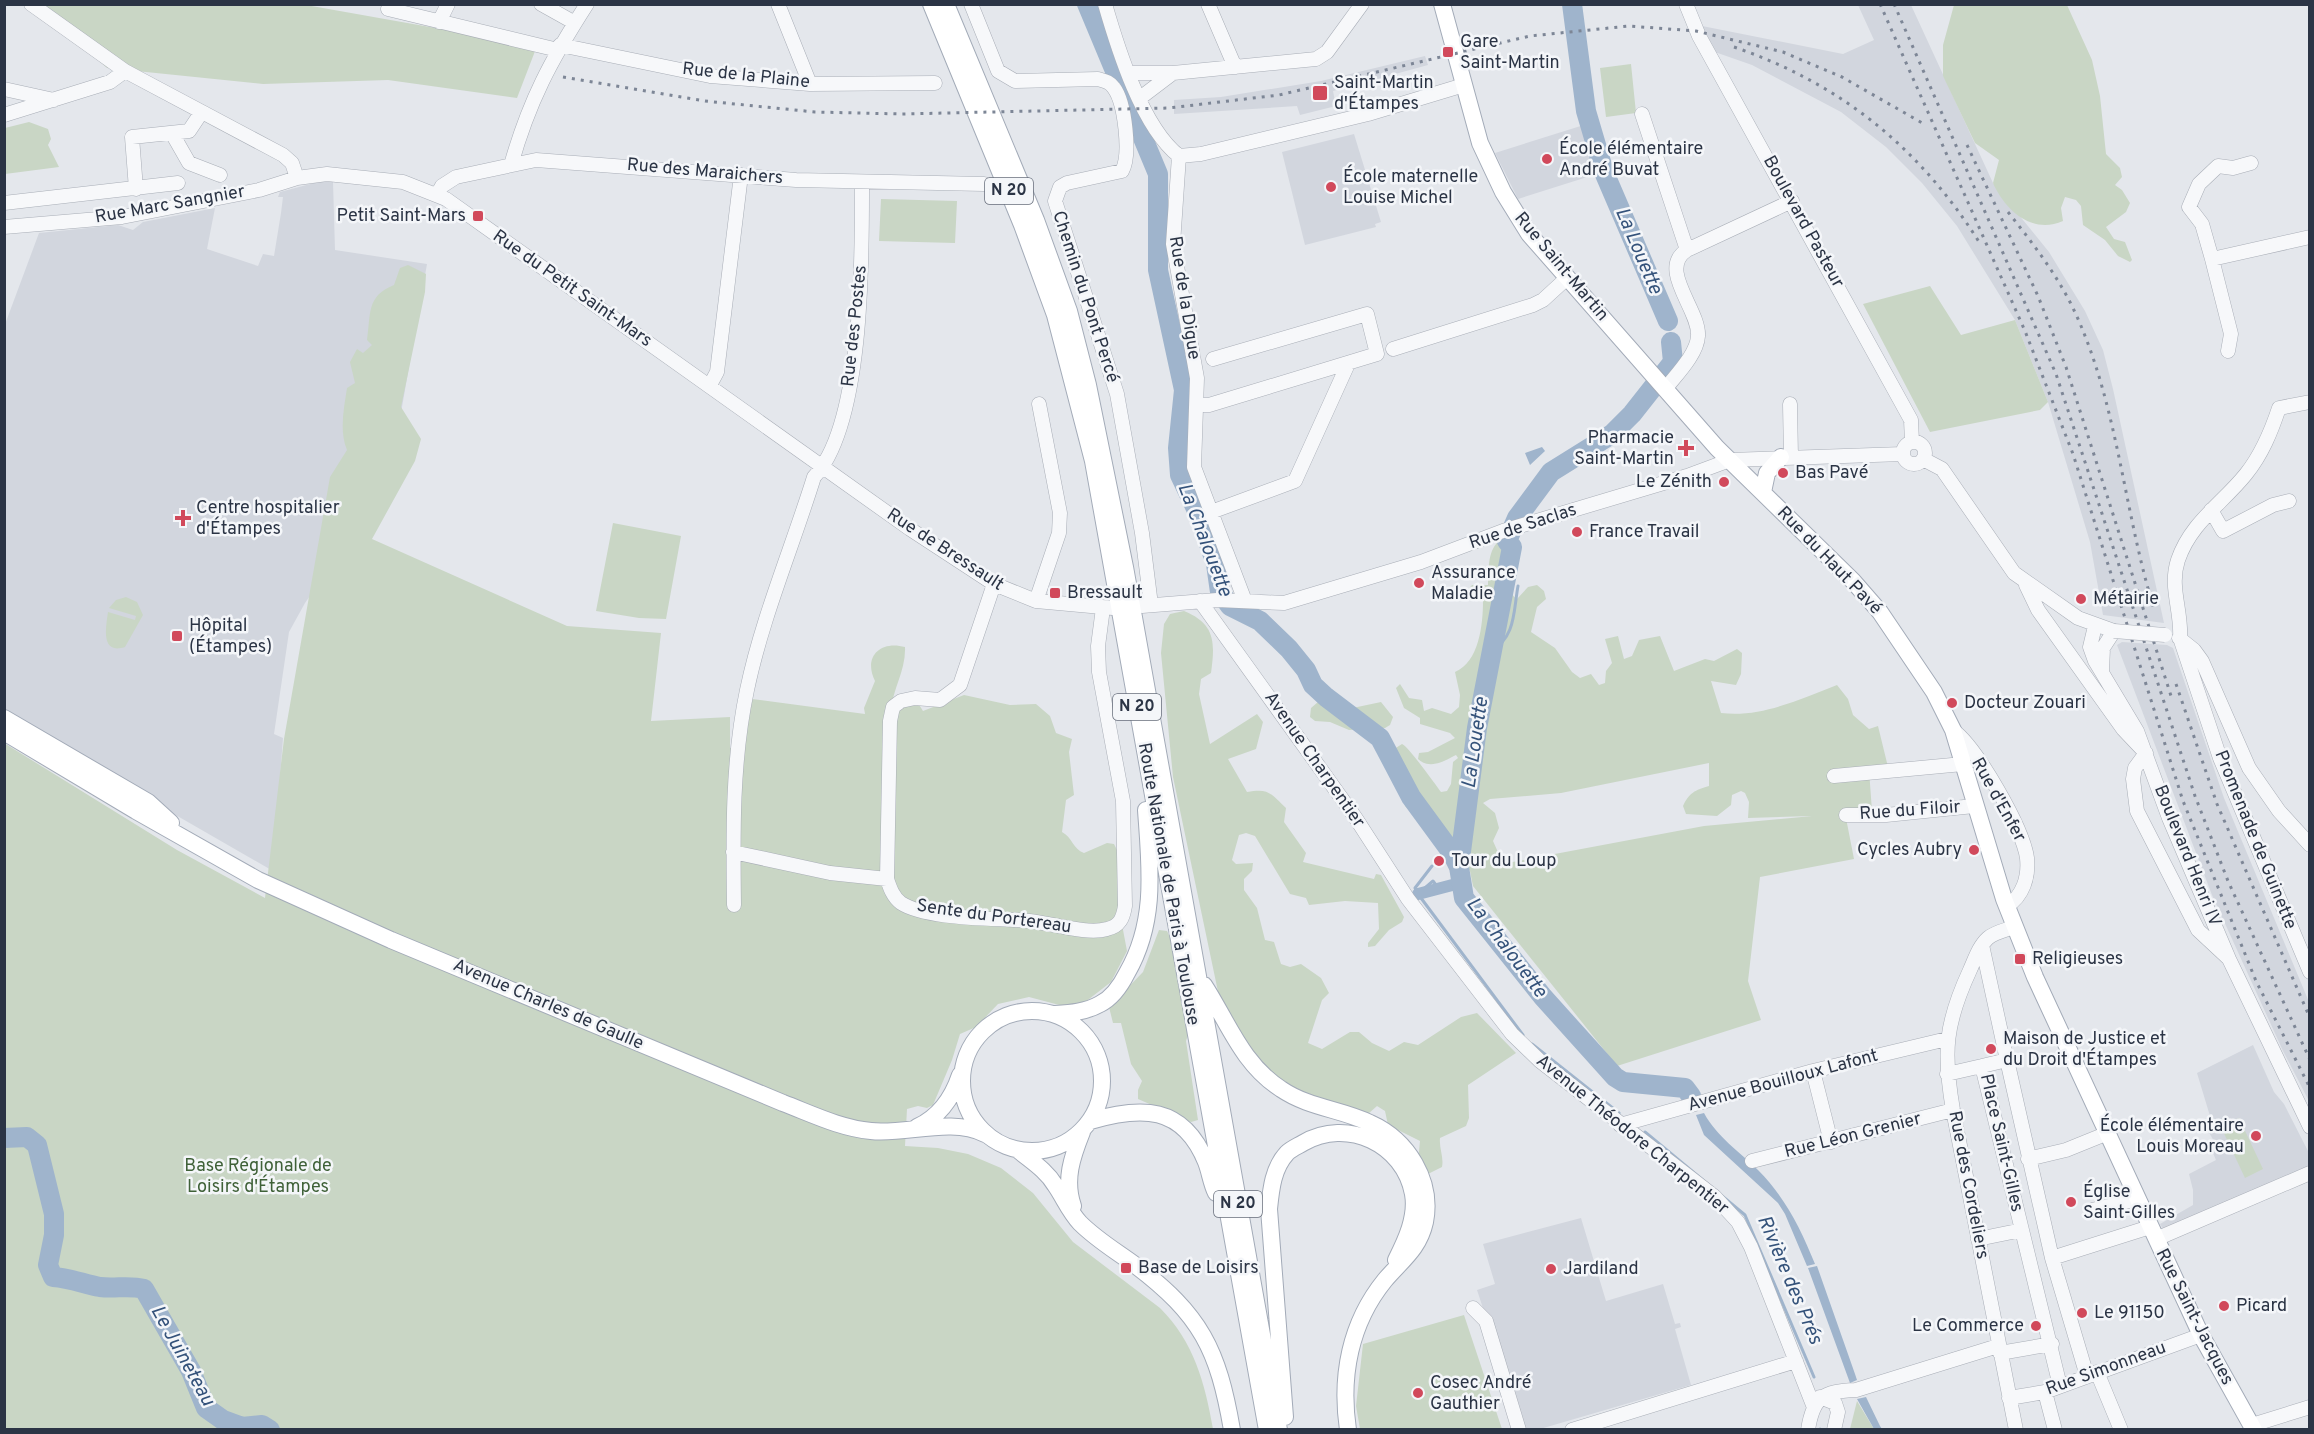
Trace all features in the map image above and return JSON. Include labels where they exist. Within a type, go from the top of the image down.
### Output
[{"type":"main road","name":"Route Nationale de Paris à Toulouse","points":[[931,4],[1022,225],[1055,315],[1095,472],[1267,1430]]},
{"type":"main road","name":"Route Nationale de Paris à Toulouse","points":[[946,4],[1036,220],[1069,311],[1088,385],[1125,567],[1279,1430]]},
{"type":"main road","name":"Rue Saint-Martin","points":[[1442,4],[1480,143],[1503,192],[1529,234],[1730,460]]},
{"type":"main road","points":[[1763,492],[1767,473],[1786,457]]},
{"type":"main road","name":"Rue du Haut Pavé","points":[[1730,460],[1853,581],[1880,612],[1934,692],[1953,730],[1972,800],[2007,906]]},
{"type":"main road","name":"Avenue Charles de Gaulle","points":[[4,718],[148,802],[197,845]]},
{"type":"main road","name":"Avenue Charles de Gaulle","points":[[4,732],[136,811],[258,880],[392,940],[783,1103],[854,1129],[888,1132],[958,1128],[985,1134]]},
{"type":"main road","points":[[1149,777],[1145,796],[1151,881],[1146,928],[1135,959],[1119,987],[1102,1004],[1083,1011],[1054,1014],[1028,1011],[999,1019],[976,1038],[963,1067],[962,1087],[967,1108],[985,1134],[1004,1146],[1030,1152],[1055,1148],[1086,1126],[1131,1111],[1152,1111],[1167,1117],[1194,1140],[1206,1162],[1213,1188],[1228,1214]]},
{"type":"main road","name":"Rue Saint-Jacques","points":[[2007,906],[2014,927],[2153,1233],[2201,1335],[2250,1428]]},
{"type":"main road","points":[[1199,978],[1248,1060],[1280,1089],[1316,1107],[1371,1123],[1401,1144],[1425,1182],[1428,1202],[1419,1243],[1384,1281],[1366,1307],[1349,1354],[1344,1392],[1348,1430]]},
{"type":"main road","points":[[1054,1014],[1080,1030],[1089,1040],[1100,1062],[1101,1091],[1071,1160],[1068,1183],[1072,1203],[1081,1223]]},
{"type":"main road","name":"Avenue Charles de Gaulle","points":[[910,1130],[930,1121],[945,1106],[963,1067]]},
{"type":"main road","points":[[1285,1430],[1285,1394],[1269,1209],[1272,1179],[1288,1153],[1311,1138],[1333,1132],[1369,1138],[1387,1148],[1408,1177],[1413,1196],[1410,1228],[1384,1281]]},
{"type":"main road","points":[[1018,1150],[1055,1184],[1066,1205],[1081,1223],[1101,1242],[1172,1294],[1199,1327],[1214,1354],[1224,1385],[1232,1430]]},
{"type":"street","points":[[31,4],[149,86],[283,155],[292,163],[297,178]]},
{"type":"street","points":[[439,22],[448,4]]},
{"type":"street","points":[[541,4],[575,23]]},
{"type":"street","points":[[511,165],[522,124],[536,89],[559,47],[587,4]]},
{"type":"street","points":[[778,4],[810,84]]},
{"type":"street","name":"Chemin du Pont Percé","points":[[972,4],[998,71],[1003,76],[1015,81],[1098,79],[1113,86],[1118,94],[1125,129],[1125,166],[1122,171],[1067,183],[1060,187],[1054,201],[1117,394],[1143,533],[1146,605],[1200,601]]},
{"type":"street","points":[[1105,4],[1116,45],[1158,137],[1174,152],[1201,154],[1358,116],[1464,85]]},
{"type":"street","points":[[1208,4],[1235,67]]},
{"type":"street","points":[[1129,73],[1173,73],[1322,57],[1362,4]]},
{"type":"street","name":"Boulevard Pasteur","points":[[1686,4],[1699,36],[1911,420],[1912,442]]},
{"type":"street","name":"Rue de la Plaine","points":[[388,9],[559,47],[710,76],[810,84],[935,83]]},
{"type":"street","points":[[4,115],[110,82],[125,71]]},
{"type":"street","points":[[1140,98],[1173,73]]},
{"type":"street","points":[[4,89],[54,100]]},
{"type":"street","points":[[136,189],[132,137],[173,135],[189,131],[201,113]]},
{"type":"street","points":[[1642,114],[1686,250]]},
{"type":"street","points":[[173,135],[189,163],[220,175]]},
{"type":"street","name":"Rue de la Digue","points":[[1174,152],[1173,254],[1197,378],[1198,405],[1194,467],[1230,555],[1240,600]]},
{"type":"street","name":"Rue des Maraichers","points":[[437,195],[442,186],[456,177],[511,165],[549,160],[862,182],[984,184]]},
{"type":"street","points":[[2228,351],[2231,334],[2212,259],[2202,224],[2189,207],[2199,184],[2218,166],[2233,168],[2251,163]]},
{"type":"street","name":"Rue du Petit Saint-Mars","points":[[297,178],[327,174],[384,178],[420,187],[446,199],[824,466]]},
{"type":"street","points":[[710,385],[717,372],[741,175]]},
{"type":"street","name":"Rue Marc Sangnier","points":[[4,226],[122,217],[165,210],[259,190],[297,178]]},
{"type":"street","name":"Rue des Postes","points":[[734,905],[735,770],[747,691],[766,619],[814,477],[824,466],[832,450],[849,393],[860,292],[862,182]]},
{"type":"street","points":[[4,203],[178,183]]},
{"type":"street","points":[[1662,383],[1694,351],[1698,338],[1696,323],[1675,272],[1676,261],[1686,250],[1792,201]]},
{"type":"street","points":[[2212,259],[2310,237]]},
{"type":"street","points":[[1393,349],[1533,305],[1567,278]]},
{"type":"street","points":[[1198,405],[1209,405],[1377,354],[1366,314],[1213,359]]},
{"type":"street","points":[[1211,512],[1295,481],[1348,364]]},
{"type":"street","name":"Promenade de Guinette","points":[[2310,402],[2279,408],[2258,458],[2200,519],[2187,540],[2175,573],[2174,592],[2181,625],[2172,637],[2203,706],[2220,758],[2310,972]]},
{"type":"street","points":[[1036,601],[1059,533],[1060,513],[1039,404]]},
{"type":"street","points":[[1786,457],[1790,404]]},
{"type":"street","points":[[1912,442],[1924,448],[1923,459],[1919,463],[1911,464],[1903,454],[1905,446],[1912,442]]},
{"type":"street","name":"Rue de Saclas","points":[[1240,600],[1284,603],[1313,596],[1421,562],[1524,524],[1687,476],[1730,460],[1903,454]]},
{"type":"street","points":[[1923,459],[1942,469],[2003,559],[2026,583],[2071,614],[2095,626],[2114,631],[2172,637],[2198,655],[2249,768],[2279,811],[2310,844]]},
{"type":"street","name":"Rue de Bressault","points":[[824,466],[994,584],[1036,601],[1108,608],[1098,646],[1099,672],[1123,801],[1126,886],[1123,918]]},
{"type":"street","points":[[2211,510],[2223,531],[2273,505],[2289,501]]},
{"type":"street","name":"Boulevard Henri IV","points":[[2026,583],[2038,610],[2122,729],[2146,753]]},
{"type":"street","points":[[733,852],[830,873],[887,879],[890,721],[894,707],[901,701],[915,698],[940,700],[960,685],[994,584]]},
{"type":"street","points":[[1200,601],[1240,600]]},
{"type":"street","name":"Avenue Charpentier","points":[[1200,601],[1425,921]]},
{"type":"street","name":"Boulevard Henri IV","points":[[2095,626],[2090,647],[2125,708],[2146,753],[2169,818],[2229,958],[2310,1128]]},
{"type":"street","points":[[2102,671],[2103,648],[2114,631]]},
{"type":"street","points":[[2203,706],[2220,700]]},
{"type":"street","name":"Rue d'Enfer","points":[[1953,730],[1962,737],[1994,786],[2019,833],[2027,858],[2027,874],[2022,890],[2016,900],[2007,906]]},
{"type":"street","name":"Boulevard Henri IV","points":[[2146,753],[2135,768],[2133,779],[2137,811],[2198,930],[2229,958]]},
{"type":"street","points":[[1834,776],[1963,764]]},
{"type":"street","name":"Rue du Filoir","points":[[1846,815],[1886,814],[1972,800],[1994,786]]},
{"type":"street","name":"Sente du Portereau","points":[[887,879],[892,894],[901,903],[936,913],[1031,921],[1098,931],[1117,926],[1123,918]]},
{"type":"street","name":"Avenue Théodore Charpentier","points":[[1425,921],[1512,1034],[1540,1061],[1715,1197],[1738,1222],[1751,1247],[1796,1361],[1817,1401]]},
{"type":"street","points":[[2007,1060],[1982,945],[1990,936],[2014,927]]},
{"type":"street","name":"Rue des Cordeliers","points":[[1982,945],[1955,1007],[1947,1039],[1947,1074],[2016,1430]]},
{"type":"street","name":"Avenue Bouilloux Lafont","points":[[1620,1125],[1813,1071],[1947,1039]]},
{"type":"street","name":"Place Saint-Gilles","points":[[2060,1386],[2052,1344],[1982,1066],[2007,1060],[2052,1258],[2092,1374],[2121,1430]]},
{"type":"street","points":[[1947,1074],[1982,1066]]},
{"type":"street","points":[[1813,1071],[1831,1142]]},
{"type":"street","name":"Rue Léon Grenier","points":[[1752,1161],[1953,1110]]},
{"type":"street","points":[[2028,1159],[2066,1150],[2108,1133]]},
{"type":"street","points":[[2052,1258],[2153,1233],[2310,1173]]},
{"type":"street","points":[[2092,1210],[2138,1199]]},
{"type":"street","points":[[1978,1239],[2022,1230]]},
{"type":"street","points":[[1473,1308],[1486,1321],[1520,1430]]},
{"type":"street","name":"Rue Simonneau","points":[[2009,1398],[2045,1392],[2201,1335]]},
{"type":"street","points":[[1808,1430],[1817,1401],[1835,1390],[1856,1390],[1999,1349],[2052,1344]]},
{"type":"street","points":[[1572,1430],[1796,1361]]},
{"type":"street","points":[[1834,1430],[1843,1402],[1856,1390]]},
{"type":"street","points":[[2045,1392],[2055,1430]]},
{"type":"street","points":[[1817,1401],[1835,1403],[1838,1412]]},
{"type":"street","points":[[2250,1428],[2310,1407]]},
{"type":"shaded area","points":[[1858,5],[1911,5],[1993,183],[2049,252],[2085,311],[2103,350],[2113,389],[2164,623],[2103,615],[2090,542],[2048,402],[2015,320],[1957,226],[1922,183],[1886,147],[1841,112],[1752,65],[1712,51],[1702,26],[1843,54],[1874,40]]},
{"type":"shaded area","points":[[1425,56],[1428,65],[1333,91],[1336,106],[1300,115],[1297,106],[1174,114],[1174,100],[1221,97],[1321,81]]},
{"type":"shaded area","name":"École élémentaire André Buvat","points":[[1587,124],[1600,173],[1518,199],[1495,153]]},
{"type":"shaded area","name":"École maternelle Louise Michel","points":[[1354,134],[1381,222],[1375,224],[1376,227],[1305,245],[1282,152]]},
{"type":"shaded area","name":"Centre hospitalier d'Étampes","points":[[318,182],[333,182],[335,250],[427,264],[395,447],[354,533],[305,603],[289,632],[274,734],[283,738],[273,871],[167,810],[5,709],[4,327],[39,233],[118,225],[133,230],[143,222],[215,208],[207,249],[258,266],[263,254],[274,256],[283,197],[278,197],[280,192]]},
{"type":"shaded area","points":[[2122,642],[2167,645],[2173,648],[2224,798],[2309,1002],[2309,1101],[2283,1051],[2212,895],[2117,645]]},
{"type":"shaded area","name":"École élémentaire Louis Moreau","points":[[2253,1045],[2274,1092],[2284,1104],[2309,1153],[2309,1167],[2163,1229],[2160,1224],[2193,1205],[2193,1190],[2189,1174],[2216,1160],[2210,1146],[2215,1143],[2207,1129],[2213,1126],[2197,1073]]},
{"type":"shaded area","points":[[1581,1218],[1606,1301],[1663,1284],[1675,1324],[1680,1323],[1681,1327],[1675,1329],[1691,1385],[1540,1429],[1523,1429],[1477,1290],[1495,1284],[1483,1244]]},
{"type":"green space","points":[[36,5],[306,5],[537,46],[517,98],[388,80],[263,84],[107,68]]},
{"type":"green space","points":[[1954,5],[2067,5],[2092,60],[2100,96],[2106,154],[2120,168],[2122,177],[2115,185],[2122,190],[2130,203],[2126,212],[2106,227],[2114,239],[2125,242],[2132,260],[2130,262],[2118,256],[2105,240],[2083,225],[2081,206],[2076,200],[2065,197],[2061,208],[2063,221],[2041,225],[2030,222],[2012,211],[1998,193],[1993,183],[1999,160],[1975,143],[1943,76],[1943,45]]},
{"type":"green space","points":[[1631,64],[1636,113],[1606,117],[1600,68]]},
{"type":"green space","points":[[29,122],[48,129],[51,139],[48,145],[59,167],[5,174],[5,128]]},
{"type":"green space","points":[[881,199],[957,201],[955,243],[879,241]]},
{"type":"green space","name":"Base Régionale de Loisirs d'Étampes","points":[[408,265],[426,274],[425,292],[401,407],[421,439],[415,461],[372,539],[567,626],[661,633],[651,721],[730,717],[730,748],[743,748],[752,699],[865,714],[864,708],[875,681],[871,665],[873,658],[881,648],[896,645],[905,647],[905,655],[891,710],[918,703],[923,711],[964,695],[1010,705],[1036,704],[1050,716],[1056,733],[1072,739],[1069,752],[1074,795],[1066,800],[1062,832],[1077,849],[1084,853],[1107,843],[1114,844],[1118,852],[1120,914],[1127,951],[1111,982],[1080,1006],[1063,1006],[1029,997],[998,1004],[976,1027],[960,1034],[933,1105],[927,1108],[918,1106],[907,1109],[905,1146],[938,1148],[968,1154],[1001,1168],[1033,1193],[1073,1242],[1160,1308],[1172,1321],[1190,1349],[1202,1379],[1213,1429],[5,1429],[4,743],[177,850],[265,898],[284,739],[330,477],[347,450],[343,435],[344,411],[347,388],[355,383],[350,362],[357,349],[363,353],[372,345],[367,340],[374,300],[385,289],[394,285],[400,268]]},
{"type":"green space","points":[[1930,286],[1961,335],[2015,320],[2048,402],[2040,410],[1930,432],[1863,304]]},
{"type":"green space","points":[[613,523],[681,536],[666,619],[639,618],[596,611]]},
{"type":"green space","points":[[1501,539],[1508,540],[1507,580],[1512,594],[1517,599],[1528,587],[1537,585],[1544,591],[1546,599],[1537,607],[1531,632],[1555,648],[1572,672],[1580,678],[1591,674],[1599,685],[1605,683],[1606,671],[1612,663],[1605,639],[1618,636],[1624,659],[1632,656],[1639,640],[1660,636],[1674,671],[1705,659],[1714,661],[1737,649],[1742,653],[1741,674],[1736,685],[1711,681],[1721,713],[1751,713],[1766,710],[1837,685],[1848,699],[1853,715],[1869,729],[1878,726],[1888,767],[1869,770],[1872,811],[1845,813],[1854,859],[1760,877],[1748,981],[1761,1020],[1617,1066],[1473,886],[1470,871],[1448,835],[1426,825],[1405,806],[1404,798],[1418,790],[1405,772],[1386,762],[1385,755],[1402,744],[1441,792],[1447,791],[1451,784],[1453,762],[1458,758],[1456,755],[1432,764],[1418,759],[1419,753],[1428,752],[1455,738],[1450,733],[1420,724],[1420,718],[1404,708],[1396,688],[1400,684],[1409,698],[1422,700],[1424,711],[1432,708],[1451,714],[1459,707],[1460,695],[1455,672],[1470,660],[1478,642],[1482,621],[1483,601],[1469,595],[1468,590],[1472,585],[1488,585],[1491,554],[1496,543]],"holes":[[[1709,763],[1709,786],[1690,795],[1683,806],[1686,814],[1717,816],[1731,805],[1732,795],[1741,791],[1745,793],[1749,802],[1748,818],[1812,816],[1704,826],[1496,865],[1501,859],[1493,841],[1499,828],[1495,813],[1483,803],[1490,799],[1561,793]]]},
{"type":"green space","points":[[126,597],[137,602],[143,615],[125,647],[112,647],[106,638],[108,612],[135,620],[136,616],[109,608],[116,600]]},
{"type":"green space","points":[[1184,611],[1195,616],[1208,628],[1213,644],[1211,673],[1201,679],[1199,694],[1210,744],[1257,714],[1263,722],[1256,749],[1228,759],[1247,792],[1265,791],[1286,808],[1284,822],[1306,853],[1303,862],[1374,879],[1376,874],[1381,875],[1404,917],[1402,922],[1389,930],[1375,946],[1368,947],[1368,943],[1379,929],[1378,903],[1345,901],[1309,905],[1306,898],[1290,894],[1255,836],[1246,833],[1239,835],[1232,860],[1236,864],[1253,863],[1252,871],[1244,879],[1244,890],[1257,908],[1265,940],[1274,942],[1281,964],[1290,967],[1301,964],[1321,978],[1329,993],[1322,1000],[1308,1043],[1322,1049],[1350,1032],[1359,1032],[1372,1043],[1389,1051],[1404,1042],[1418,1045],[1461,1017],[1477,1013],[1516,1053],[1468,1085],[1469,1118],[1466,1126],[1440,1138],[1442,1167],[1424,1176],[1418,1162],[1420,1141],[1388,1125],[1385,1111],[1377,1106],[1368,1114],[1343,1118],[1259,1068],[1221,1006],[1173,777],[1161,653],[1164,624],[1170,614]]},
{"type":"green space","points":[[1318,702],[1348,709],[1381,702],[1393,717],[1390,725],[1385,728],[1349,730],[1330,722],[1315,721],[1310,717],[1311,708]]},
{"type":"green space","points":[[1159,930],[1167,931],[1173,943],[1189,1032],[1186,1041],[1198,1120],[1191,1122],[1138,1099],[1138,1090],[1142,1081],[1131,1064],[1121,1023],[1113,1023],[1109,1007],[1143,972]]},
{"type":"green space","points":[[2239,1118],[2263,1169],[2245,1178],[2221,1127]]},
{"type":"green space","points":[[1464,1315],[1502,1429],[1360,1429],[1356,1406],[1363,1344]]},
{"type":"green space","points":[[1857,1401],[1874,1429],[1850,1429]]},
{"type":"water","points":[[1542,447],[1545,451],[1530,465],[1525,453]]},
{"type":"water","points":[[1704,1113],[1722,1137],[1768,1180],[1798,1226],[1815,1264],[1807,1266],[1778,1203],[1704,1135],[1696,1115]]},
{"type":"water","points":[[1817,1266],[1857,1380],[1850,1383],[1808,1268]]},
{"type":"water","points":[[1866,1397],[1882,1429],[1874,1429],[1857,1399]]},
{"type":"waterway","name":"La Chalouette","points":[[1087,4],[1158,174],[1158,270],[1184,390],[1178,448],[1180,475],[1199,515],[1216,564],[1220,592],[1230,606],[1260,621],[1289,649],[1306,670],[1313,685],[1326,697],[1380,738],[1411,797],[1452,853],[1459,867],[1464,898],[1543,997],[1615,1077],[1623,1082],[1685,1088],[1691,1096]]},
{"type":"waterway","name":"La Louette","points":[[1572,4],[1586,111],[1604,172],[1668,321]]},
{"type":"waterway","name":"La Louette","points":[[1459,867],[1477,728],[1512,547],[1507,541],[1517,518],[1551,472],[1612,434],[1632,414],[1673,362],[1671,342]]},
{"type":"waterway","points":[[1491,652],[1509,631],[1518,586]]},
{"type":"waterway","name":"Rivière des Prés","points":[[1432,866],[1415,888],[1418,894],[1523,1035]]},
{"type":"waterway","points":[[1418,894],[1433,881],[1439,889],[1460,883]]},
{"type":"waterway","points":[[1418,894],[1460,883]]},
{"type":"waterway","name":"Rivière des Prés","points":[[1532,1044],[1619,1113]]},
{"type":"waterway","name":"Rivière des Prés","points":[[1645,1132],[1745,1215],[1814,1377]]},
{"type":"waterway","name":"Le Juineteau","points":[[4,1138],[27,1137],[37,1145],[54,1214],[54,1235],[48,1265],[53,1277],[100,1287],[144,1289],[191,1371],[206,1408],[223,1420],[242,1427],[262,1425],[270,1430]]},
{"type":"railway","points":[[1880,4],[2025,331],[2073,454],[2183,801],[2256,981],[2310,1088]]},
{"type":"railway","points":[[1894,4],[2056,374],[2195,796],[2228,881],[2310,1060]]},
{"type":"railway","points":[[563,77],[705,101],[815,112],[902,114],[1169,108],[1279,95],[1530,36],[1629,26],[1696,31],[1783,52],[1842,77],[1924,124]]},
{"type":"railway","points":[[1734,47],[1810,80],[1876,124],[1932,179],[1958,210],[1981,245]]},
{"type":"railway","points":[[1967,145],[2038,296],[2066,367],[2172,699]]},
{"type":"railway","points":[[2008,212],[2058,281],[2072,306],[2087,342],[2110,417],[2143,571],[2154,609]]},
{"type":"railway","points":[[2176,684],[2217,804],[2310,1018]]},
{"type":"place","name":"Gare Saint-Martin","points":[[1448,52]]},
{"type":"place","name":"Saint-Martin d'Étampes","points":[[1320,93]]},
{"type":"place","name":"École élémentaire André Buvat","points":[[1547,159]]},
{"type":"place","name":"École maternelle Louise Michel","points":[[1331,187]]},
{"type":"place","name":"Petit Saint-Mars","points":[[478,216]]},
{"type":"place","name":"Pharmacie Saint-Martin","points":[[1686,448]]},
{"type":"place","name":"Bas Pavé","points":[[1783,473]]},
{"type":"place","name":"Le Zénith","points":[[1724,482]]},
{"type":"place","name":"Centre hospitalier d'Étampes","points":[[183,518]]},
{"type":"place","name":"France Travail","points":[[1577,532]]},
{"type":"place","name":"Assurance Maladie","points":[[1419,583]]},
{"type":"place","name":"Bressault","points":[[1055,593]]},
{"type":"place","name":"Métairie","points":[[2081,599]]},
{"type":"place","name":"Hôpital (Étampes)","points":[[177,636]]},
{"type":"place","name":"Docteur Zouari","points":[[1952,703]]},
{"type":"place","name":"Cycles Aubry","points":[[1974,850]]},
{"type":"place","name":"Tour du Loup","points":[[1439,861]]},
{"type":"place","name":"Religieuses","points":[[2020,959]]},
{"type":"place","name":"Maison de Justice et du Droit d'Étampes","points":[[1991,1049]]},
{"type":"place","name":"École élémentaire Louis Moreau","points":[[2256,1136]]},
{"type":"place","name":"Église Saint-Gilles","points":[[2071,1202]]},
{"type":"place","name":"Base de Loisirs","points":[[1126,1268]]},
{"type":"place","name":"Jardiland","points":[[1551,1269]]},
{"type":"place","name":"Picard","points":[[2224,1306]]},
{"type":"place","name":"Le 91150","points":[[2082,1313]]},
{"type":"place","name":"Le Commerce","points":[[2036,1326]]},
{"type":"place","name":"Cosec André Gauthier","points":[[1418,1393]]}]
